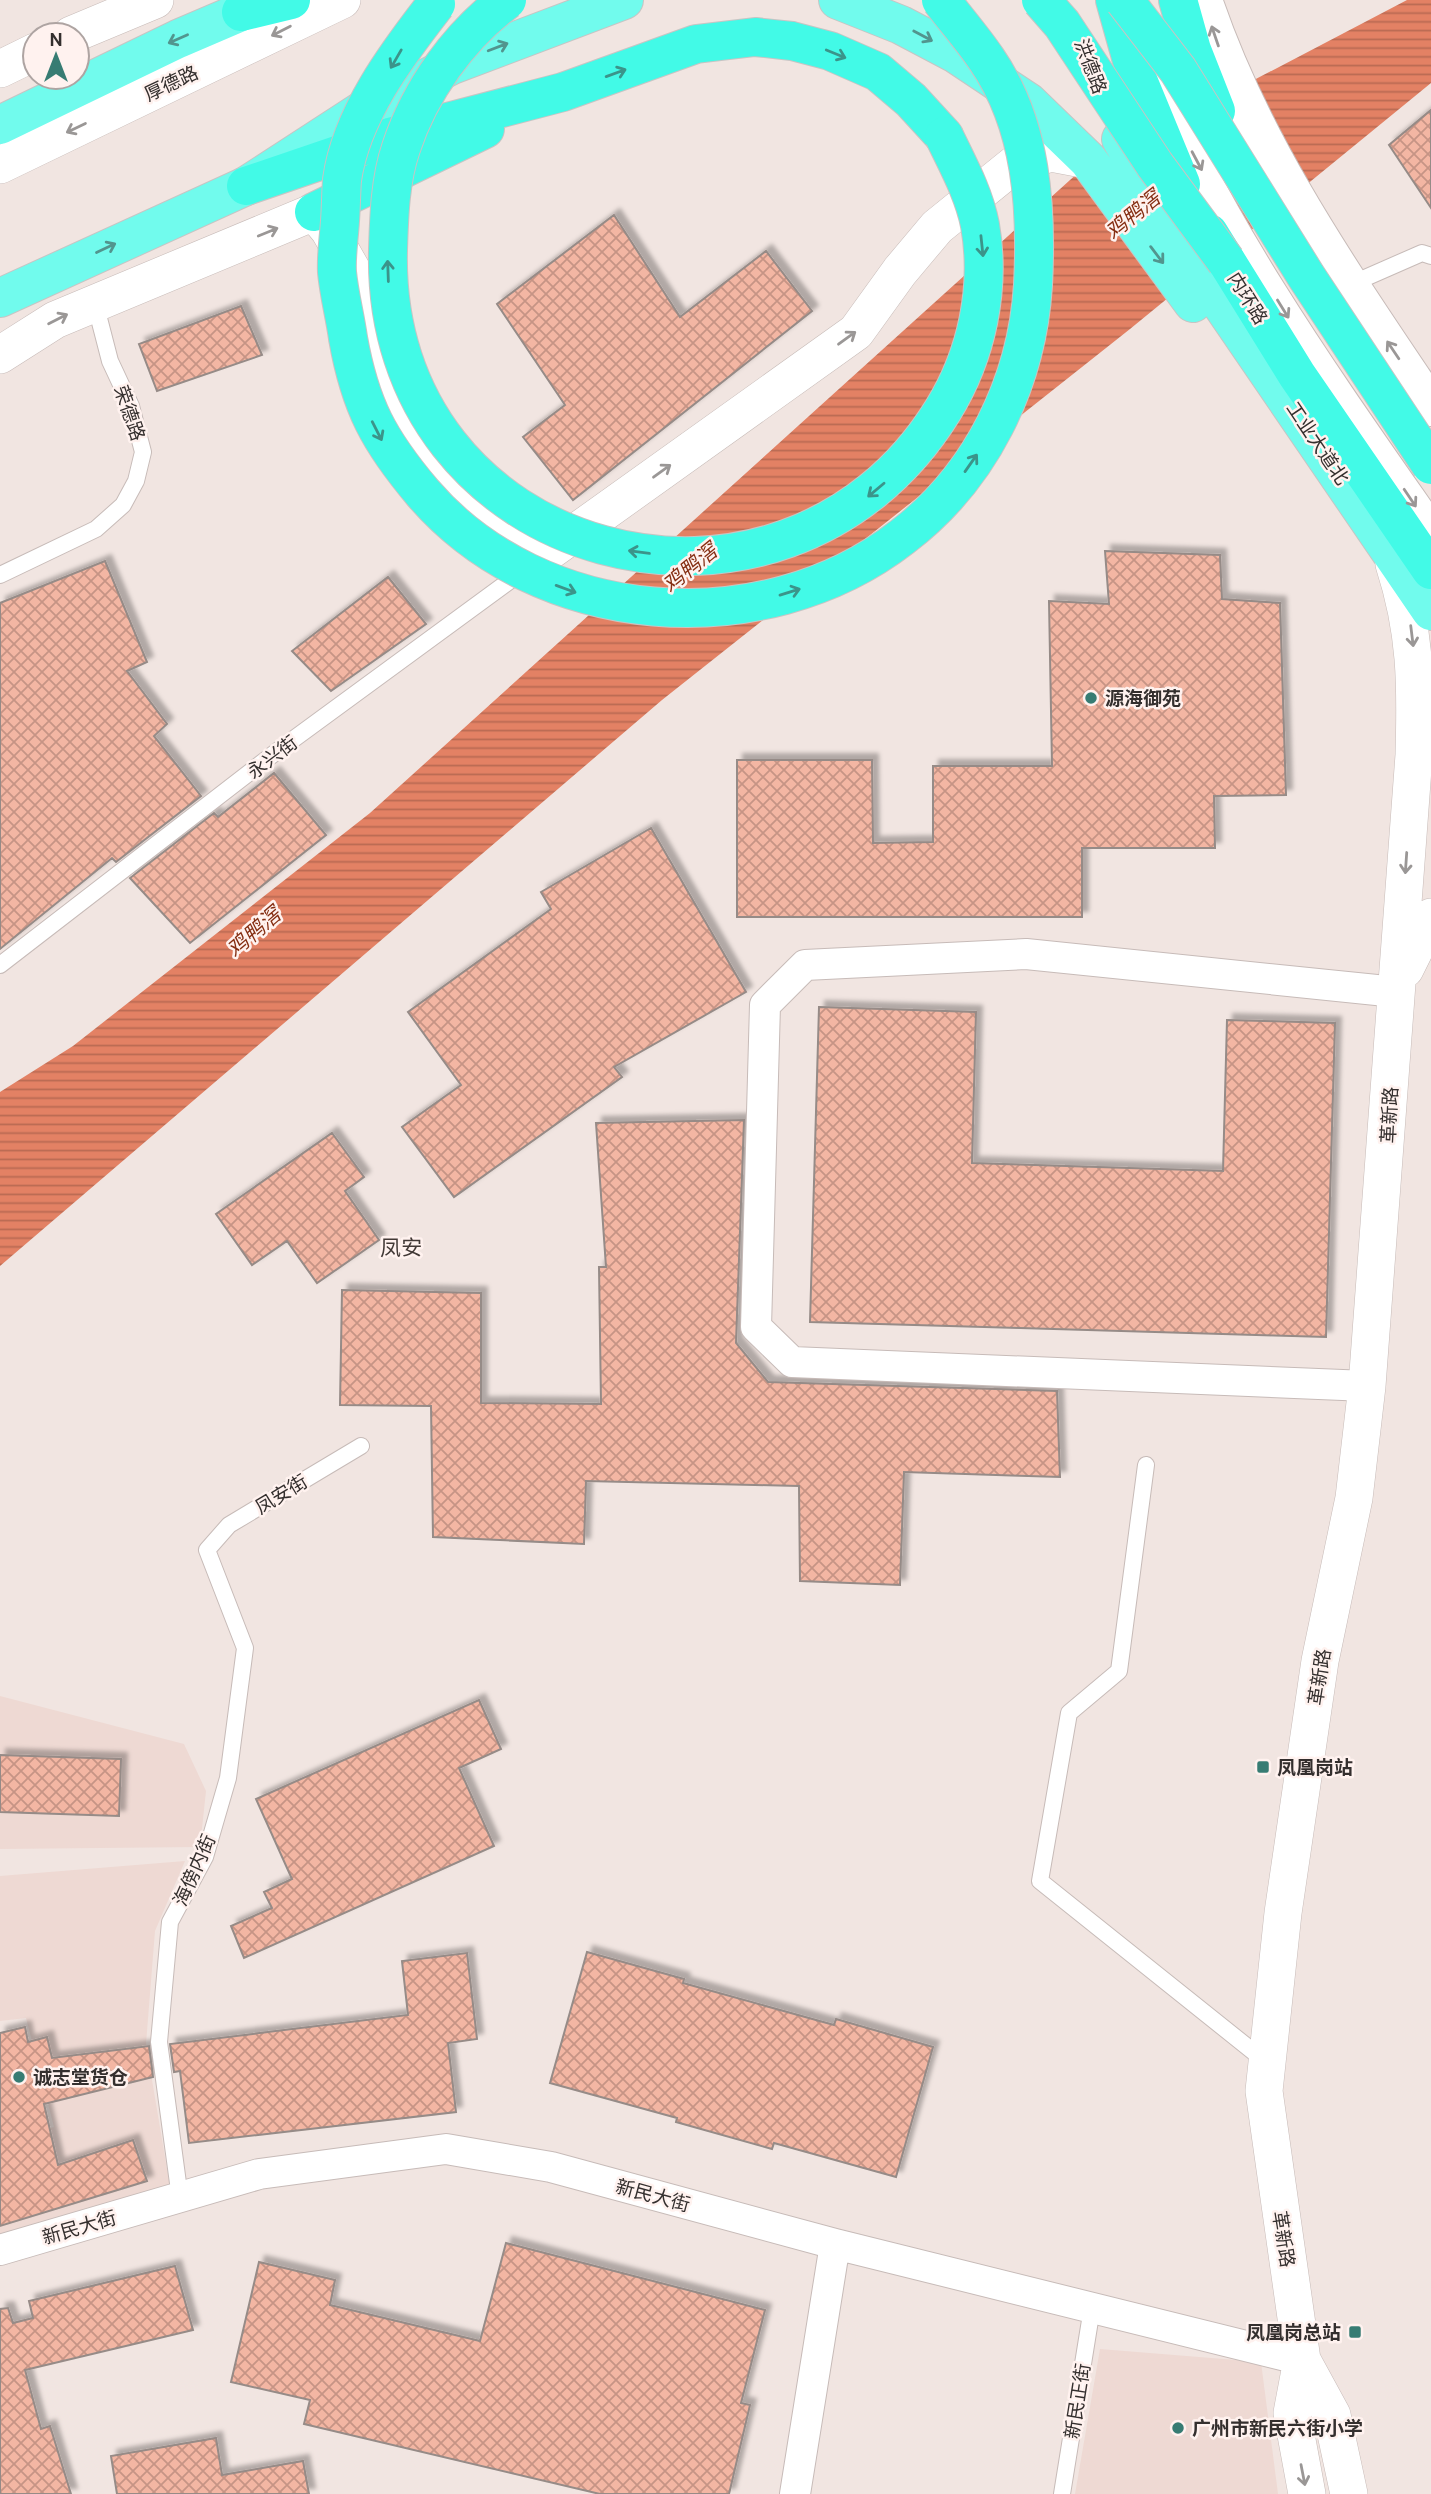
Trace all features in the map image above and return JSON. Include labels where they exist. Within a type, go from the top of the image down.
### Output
[{"type":"highway","points":[[255,6],[291,0]]},
{"type":"highway","points":[[246,186],[390,137],[563,92],[696,44],[755,37],[792,41],[830,51],[878,72],[911,100],[944,136],[964,178],[979,223],[985,276],[978,323],[957,384],[932,429],[902,466],[873,493],[798,536],[759,547],[675,556],[632,552],[555,527],[515,506],[484,484],[435,429],[402,362],[387,275],[389,211],[400,149],[424,99],[459,42],[507,0]]},
{"type":"highway","points":[[439,1],[400,51],[358,126],[343,176],[337,269],[353,368],[367,412],[386,449],[439,512],[504,561],[541,580],[577,593],[663,608],[704,608],[788,594],[866,561],[902,538],[957,484],[998,420],[1013,388],[1031,322],[1036,226],[1023,136],[990,63],[941,0]]},
{"type":"highway","points":[[1041,0],[1062,24],[1155,165],[1245,252]]},
{"type":"highway","name":"内环路","points":[[1115,0],[1136,75],[1166,152],[1245,252],[1431,462]]},
{"type":"highway","points":[[1126,0],[1178,70],[1245,252]]},
{"type":"highway","name":"内环路","points":[[1178,0],[1192,50],[1217,114],[1245,252],[1297,375],[1431,570]]},
{"type":"highway","points":[[314,212],[563,92]]},
{"type":"main road","points":[[0,299],[246,186],[360,113],[452,65],[624,0]]},
{"type":"main road","points":[[838,0],[901,25],[956,54],[1028,103],[1088,160],[1245,252],[1349,285],[1431,407]]},
{"type":"main road","name":"洪德路","points":[[1067,0],[1118,132],[1245,252]]},
{"type":"main road","points":[[1159,0],[1197,87],[1245,252]]},
{"type":"main road","points":[[1197,87],[1203,0]]},
{"type":"main road","points":[[0,125],[255,6]]},
{"type":"main road","name":"工业大道北","points":[[1245,252],[1318,443],[1431,611]]},
{"type":"street","points":[[91,27],[155,0]]},
{"type":"street","name":"厚德路","points":[[0,165],[342,0]]},
{"type":"street","points":[[1126,0],[1197,87]]},
{"type":"street","points":[[0,69],[21,59]]},
{"type":"street","points":[[0,355],[55,320],[314,212],[329,230],[364,291],[386,344],[404,402],[443,468],[479,509],[547,553],[856,332],[900,271],[937,228],[1015,164],[1051,153],[1088,160]]},
{"type":"street","points":[[1245,252],[1431,528]]},
{"type":"street","name":"革新路","points":[[1307,2494],[1292,2413],[1302,2360],[1264,2091],[1283,1913],[1318,1674],[1354,1498],[1367,1386],[1414,755],[1416,672],[1408,607],[1388,547]]},
{"type":"street","points":[[1367,1386],[792,1362],[756,1327],[765,1004],[805,965],[1026,954],[1396,992],[1413,950],[1431,917]]},
{"type":"street","name":"新民大街","points":[[0,2250],[259,2174],[446,2150],[551,2167],[835,2244],[1302,2360]]},
{"type":"street","points":[[795,2494],[835,2244]]},
{"type":"street","name":"革新路","points":[[1302,2360],[1332,2415],[1349,2494]]},
{"type":"lane","points":[[1349,285],[1422,253],[1431,256]]},
{"type":"lane","name":"荣德路","points":[[0,575],[96,529],[123,505],[136,481],[143,452],[131,406],[110,361],[95,303]]},
{"type":"lane","name":"永兴街","points":[[0,965],[276,752],[434,639],[547,553]]},
{"type":"lane","name":"凤安街","points":[[207,1550],[229,1525],[361,1446]]},
{"type":"lane","points":[[1146,1465],[1119,1671],[1069,1713],[1040,1881],[1266,2062]]},
{"type":"lane","name":"海傍内街","points":[[180,2198],[159,2042],[170,1922],[205,1857],[228,1778],[245,1648],[207,1550]]},
{"type":"lane","name":"新民正街","points":[[1062,2494],[1092,2308]]},
{"type":"shaded area","points":[[0,1696],[184,1744],[206,1791],[200,1847],[0,1849]]},
{"type":"shaded area","points":[[185,1861],[155,1931],[146,2044],[171,2193],[0,2243],[0,2141],[54,2127],[26,2018],[0,2021],[0,1876]]},
{"type":"shaded area","name":"广州市新民六街小学","points":[[1100,2349],[1261,2362],[1278,2494],[1075,2494]]},
{"type":"water","name":"鸡鸭滘","points":[[1407,0],[1431,0],[1431,83],[1130,329],[662,700],[0,1266],[0,1092],[73,1046],[370,813],[1080,171]]},
{"type":"building","points":[[1431,110],[1431,208],[1389,145]]},
{"type":"building","points":[[614,215],[680,317],[766,251],[812,311],[573,500],[523,437],[565,405],[497,304]]},
{"type":"building","points":[[241,306],[262,355],[157,391],[139,344]]},
{"type":"building","points":[[1105,551],[1220,555],[1222,599],[1280,603],[1286,795],[1214,796],[1215,848],[1082,848],[1082,917],[737,917],[737,760],[872,760],[873,843],[933,842],[933,766],[1052,766],[1049,601],[1109,604]]},
{"type":"building","points":[[105,561],[147,662],[127,671],[167,724],[154,736],[201,796],[116,862],[112,858],[0,949],[0,603]]},
{"type":"building","points":[[388,577],[426,624],[331,691],[292,651]]},
{"type":"building","points":[[274,773],[326,835],[190,943],[130,878],[214,813],[218,817]]},
{"type":"building","points":[[651,828],[746,992],[614,1067],[622,1077],[454,1197],[402,1127],[461,1085],[408,1012],[551,909],[541,892]]},
{"type":"building","points":[[819,1007],[976,1012],[972,1163],[1223,1171],[1227,1020],[1335,1023],[1326,1337],[810,1322]]},
{"type":"building","points":[[744,1120],[736,1343],[768,1382],[1057,1391],[1060,1477],[904,1472],[900,1585],[800,1581],[799,1486],[586,1481],[584,1544],[433,1537],[431,1406],[340,1405],[342,1290],[481,1293],[481,1403],[601,1404],[599,1267],[606,1267],[596,1123]]},
{"type":"building","points":[[332,1133],[364,1177],[345,1191],[379,1240],[317,1283],[287,1241],[252,1265],[216,1214]]},
{"type":"building","points":[[479,1700],[501,1749],[459,1768],[494,1846],[244,1958],[231,1926],[272,1908],[264,1892],[292,1879],[256,1799]]},
{"type":"building","points":[[0,1755],[121,1759],[119,1816],[0,1812]]},
{"type":"building","points":[[587,1952],[684,1979],[683,1983],[834,2025],[836,2019],[933,2047],[896,2177],[774,2143],[772,2149],[676,2122],[677,2118],[550,2083]]},
{"type":"building","points":[[467,1953],[477,2039],[448,2043],[456,2112],[189,2143],[180,2071],[174,2072],[170,2044],[408,2015],[402,1961]]},
{"type":"building","points":[[25,2027],[28,2042],[47,2037],[52,2058],[149,2046],[153,2077],[44,2104],[58,2165],[133,2140],[147,2181],[0,2226],[0,2033]]},
{"type":"building","points":[[506,2243],[765,2310],[741,2403],[750,2405],[729,2494],[600,2494],[304,2424],[310,2400],[231,2382],[259,2262],[335,2280],[330,2305],[480,2341]]},
{"type":"building","points":[[175,2266],[193,2330],[25,2370],[41,2429],[50,2426],[71,2494],[0,2494],[0,2309],[8,2308],[13,2323],[33,2318],[29,2301]]},
{"type":"building","points":[[216,2438],[222,2475],[303,2461],[309,2494],[117,2494],[111,2456]]},
{"type":"place","name":"源海御苑","points":[[1091,698]]},
{"type":"place","name":"凤凰岗站","points":[[1263,1767]]},
{"type":"place","name":"诚志堂货仓","points":[[19,2077]]},
{"type":"place","name":"凤凰岗总站","points":[[1355,2332]]},
{"type":"place","name":"广州市新民六街小学","points":[[1178,2428]]},
{"type":"district","name":"凤安","points":[[401,1248]]}]
